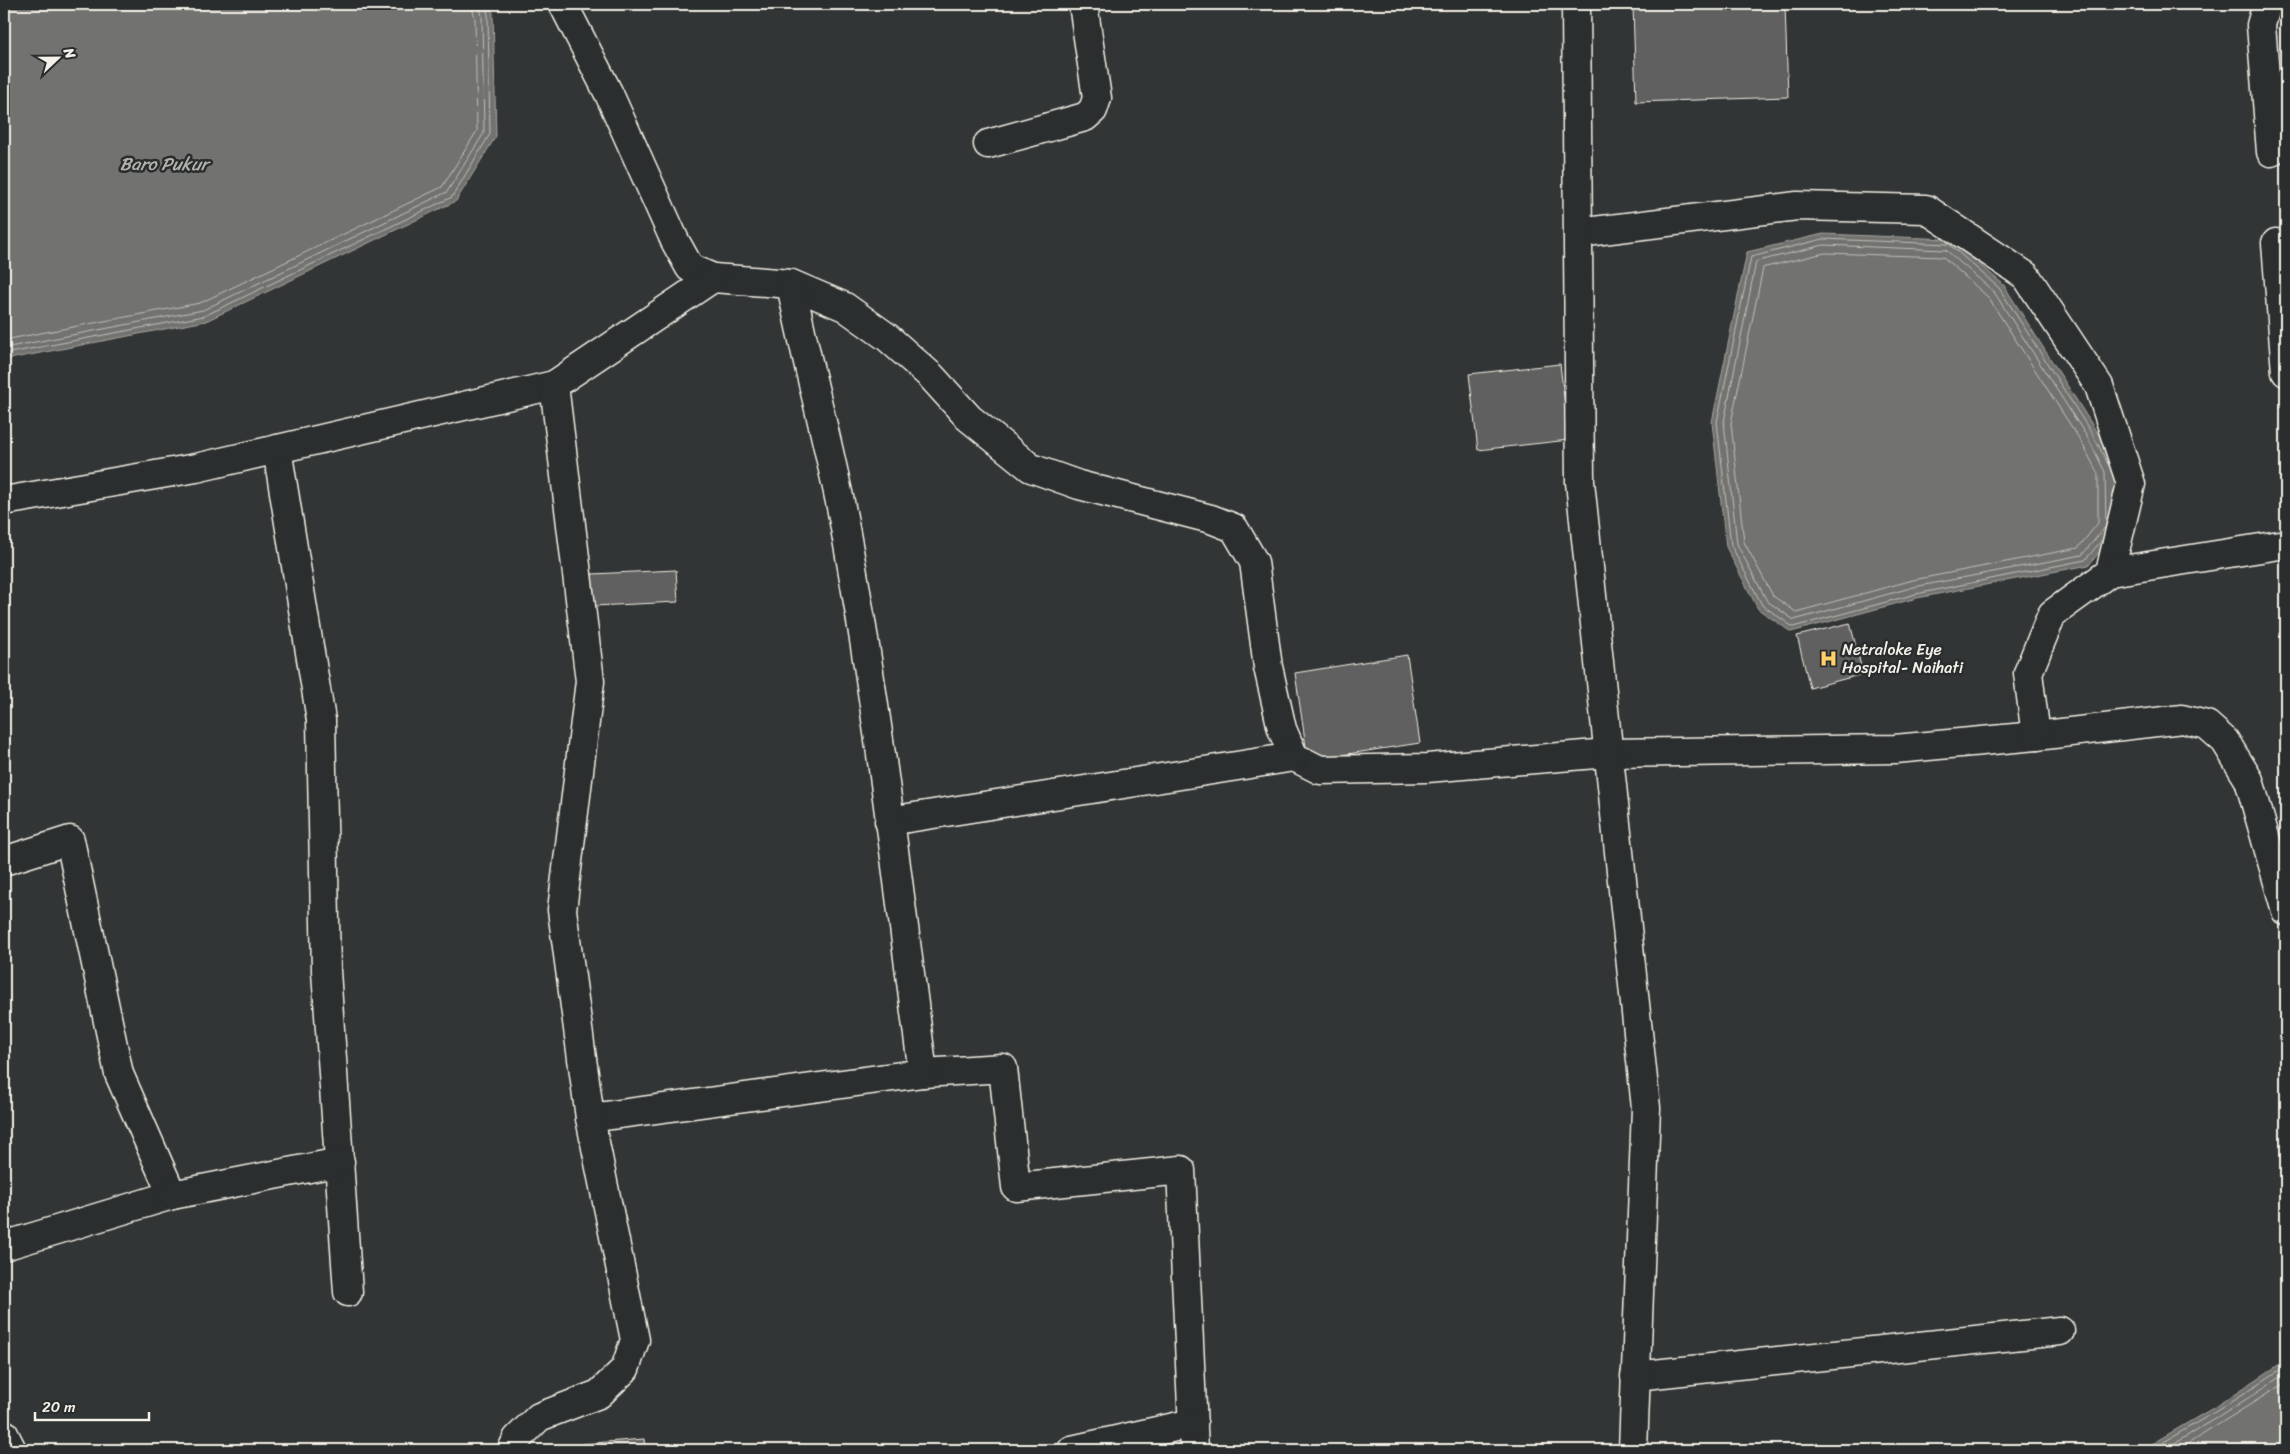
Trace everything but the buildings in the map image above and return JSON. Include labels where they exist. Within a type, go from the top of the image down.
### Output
[{"type":"street","points":[[563,4],[609,94],[674,241],[690,268],[713,278],[791,284],[845,307],[887,337],[932,376],[969,418],[1031,468],[1078,485],[1211,518],[1234,528],[1254,562],[1268,667],[1282,730],[1294,758]]},
{"type":"street","points":[[988,144],[1085,117],[1093,110],[1097,98],[1083,4]]},
{"type":"street","points":[[1576,4],[1580,482],[1646,1108],[1633,1450]]},
{"type":"street","points":[[2268,4],[2261,25],[2271,152]]},
{"type":"street","points":[[1578,233],[1797,206],[1926,209],[2026,276],[2099,386],[2132,484],[2110,572]]},
{"type":"street","points":[[2276,243],[2286,372]]},
{"type":"street","points":[[4,501],[196,468],[554,385],[713,278]]},
{"type":"street","points":[[791,284],[802,342],[841,511],[868,668],[923,1073]]},
{"type":"street","points":[[512,1450],[517,1439],[538,1417],[599,1394],[625,1369],[635,1340],[590,1118],[562,910],[590,681],[554,385]]},
{"type":"street","points":[[277,449],[321,720],[326,971],[348,1292]]},
{"type":"street","points":[[2036,736],[2028,673],[2052,614],[2110,572],[2286,544]]},
{"type":"street","points":[[889,821],[1294,758],[1320,770],[1339,770],[1426,768],[1608,753],[1896,750],[2182,719],[2206,725],[2224,741],[2249,780],[2286,911]]},
{"type":"street","points":[[4,861],[70,840],[119,1074],[172,1195]]},
{"type":"street","points":[[590,1118],[923,1073],[1002,1068],[1016,1187],[1181,1170],[1194,1450]]},
{"type":"street","points":[[4,1246],[172,1195],[340,1162]]},
{"type":"street","points":[[1635,1376],[2060,1331]]},
{"type":"street","points":[[1072,1450],[1193,1423]]},
{"type":"street","points":[[4,1434],[12,1450]]},
{"type":"water","name":"Baro Pukur","points":[[4,4],[489,4],[493,13],[496,136],[456,201],[206,321],[4,360]]},
{"type":"water","points":[[1823,234],[1950,239],[2003,284],[2098,434],[2117,469],[2117,530],[2089,565],[1917,598],[1791,632],[1758,609],[1726,547],[1712,422],[1747,252]]},
{"type":"water","points":[[2286,1360],[2286,1450],[2141,1450],[2213,1408]]},
{"type":"place","name":"Netraloke Eye Hospital- Naihati","points":[[1828,658]]}]
